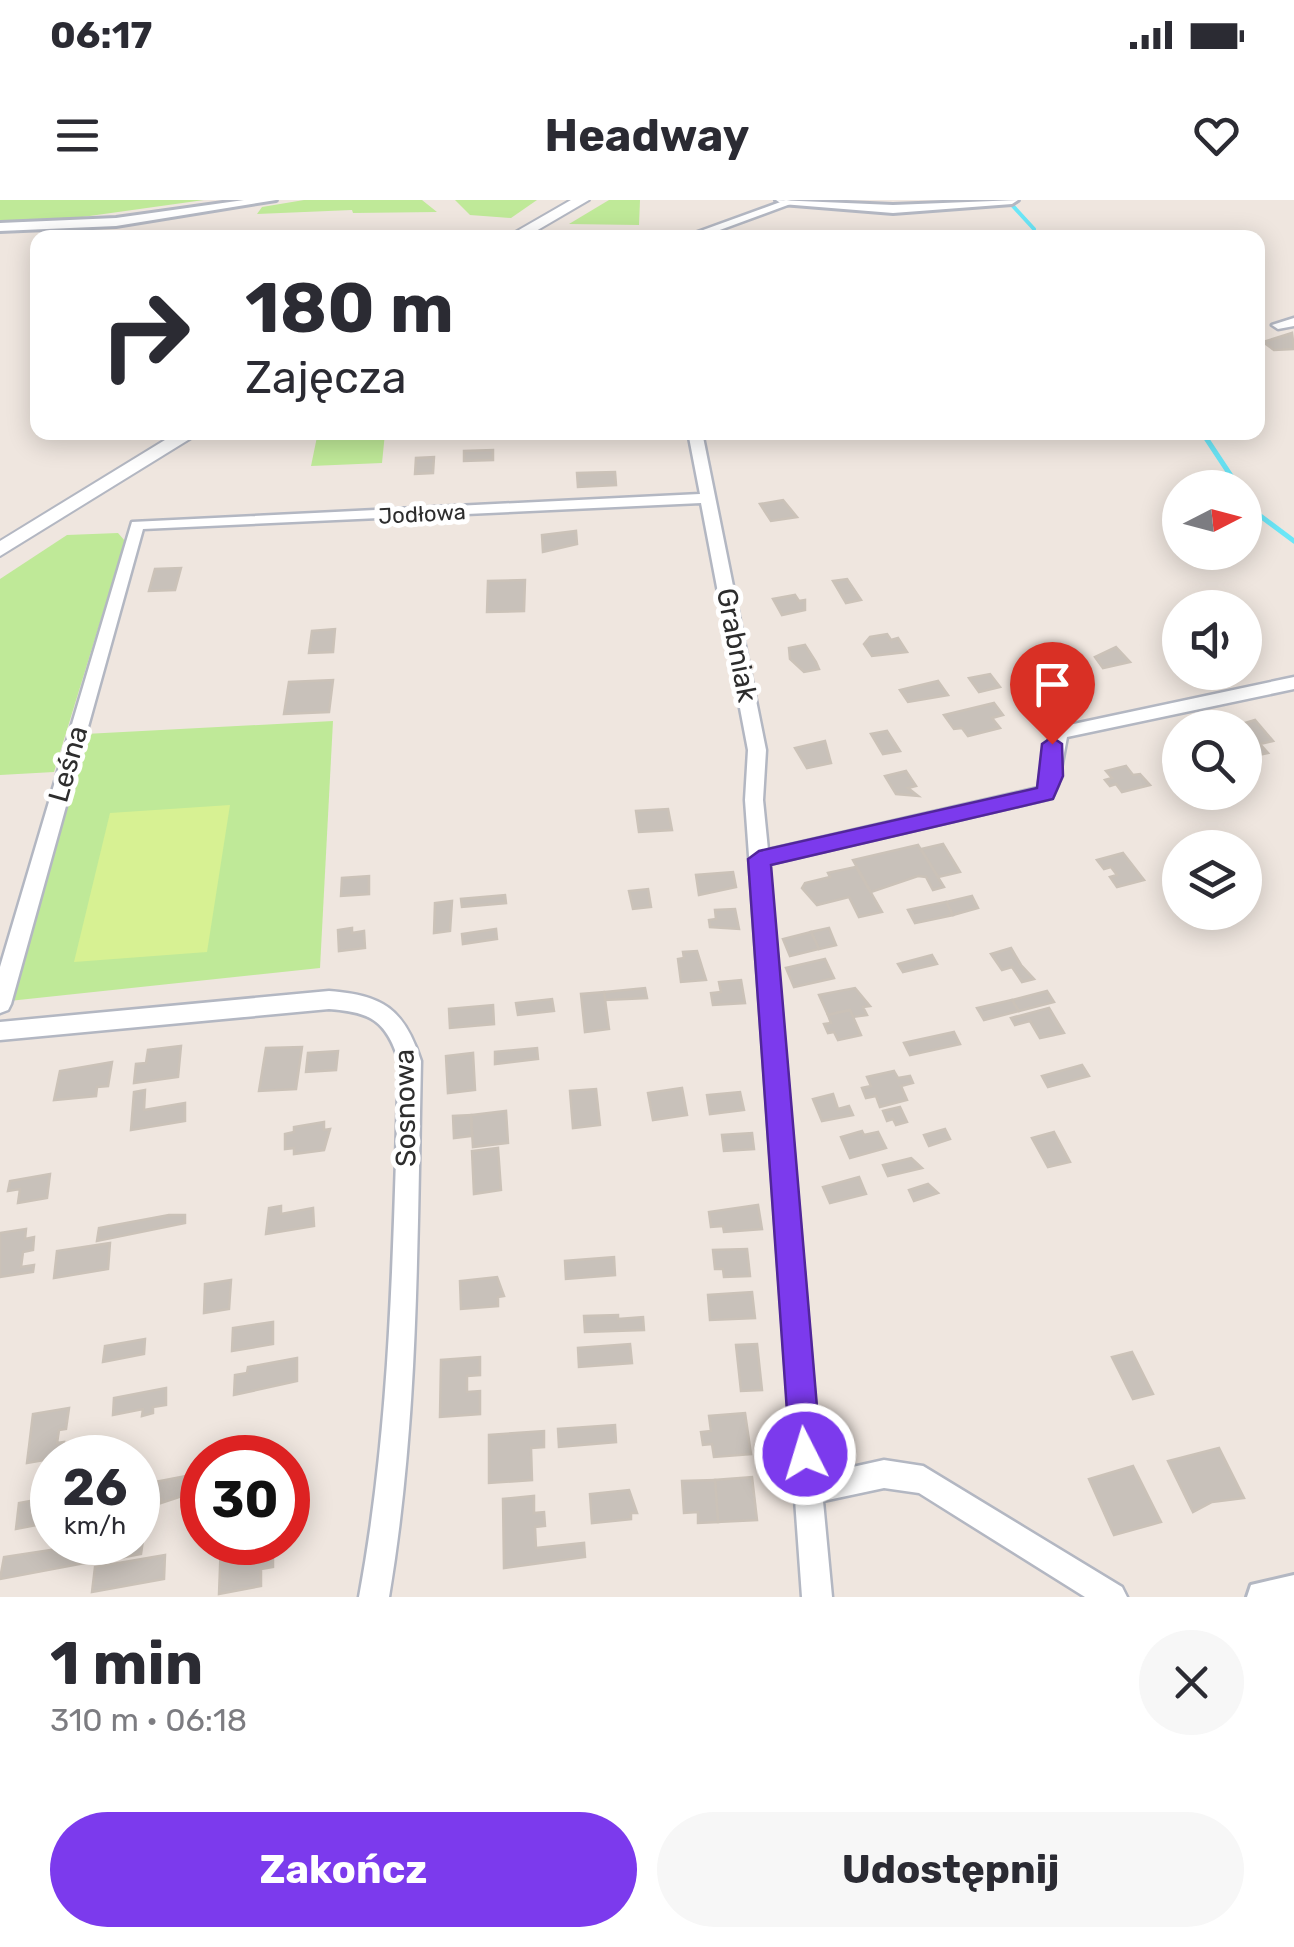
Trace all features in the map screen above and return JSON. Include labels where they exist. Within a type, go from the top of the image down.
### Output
[{"type":"main road","points":[[524,230],[566,200]]},
{"type":"main road","points":[[535,223],[582,200]]},
{"type":"main road","points":[[0,550],[179,440]]},
{"type":"street","points":[[0,226],[116,222],[270,200]]},
{"type":"street","points":[[708,230],[786,201],[894,209],[1012,200]]},
{"type":"street","points":[[1278,325],[1294,322]]},
{"type":"street","name":"Grabniak","points":[[696,440],[757,750],[754,800],[817,1597]]},
{"type":"street","name":"Jodłowa","points":[[137,525],[708,498]]},
{"type":"street","name":"Leśna","points":[[0,1004],[137,525]]},
{"type":"street","points":[[759,859],[1045,793],[1052,776],[1052,744],[1061,732],[1294,682]]},
{"type":"street","name":"Sosnowa","points":[[0,1030],[329,1000],[374,1008],[402,1034],[410,1062],[400,1399],[374,1597]]},
{"type":"street","points":[[808,1491],[884,1474],[923,1480],[1112,1597]]},
{"type":"street","points":[[1263,1597],[1294,1590]]},
{"type":"green space","points":[[0,200],[204,200],[68,219],[0,222]]},
{"type":"green space","points":[[304,200],[422,200],[437,212],[257,214],[262,207]]},
{"type":"green space","points":[[455,200],[537,200],[511,218],[470,215]]},
{"type":"green space","points":[[609,200],[640,200],[639,225],[569,224]]},
{"type":"green space","points":[[316,440],[384,440],[382,463],[311,466]]},
{"type":"green space","points":[[118,533],[125,541],[54,772],[0,775],[0,579],[67,535]]},
{"type":"green space","points":[[333,721],[320,968],[9,1001],[85,734]]},
{"type":"green space","points":[[230,805],[207,952],[74,962],[110,813]]},
{"type":"building","points":[[1292,333],[1294,349],[1274,350],[1265,341]]},
{"type":"building","points":[[493,450],[493,460],[464,461],[464,451]]},
{"type":"building","points":[[434,457],[433,473],[415,474],[416,458]]},
{"type":"building","points":[[615,472],[616,485],[578,487],[577,473]]},
{"type":"building","points":[[783,500],[797,517],[771,521],[760,504]]},
{"type":"building","points":[[576,531],[577,544],[543,552],[542,535]]},
{"type":"building","points":[[181,568],[175,590],[149,591],[155,569]]},
{"type":"building","points":[[847,579],[861,600],[846,603],[833,581]]},
{"type":"building","points":[[525,580],[524,611],[487,612],[488,581]]},
{"type":"building","points":[[795,595],[799,601],[805,600],[805,610],[782,615],[773,599]]},
{"type":"building","points":[[335,629],[333,652],[309,653],[312,631]]},
{"type":"building","points":[[887,634],[891,640],[898,638],[907,652],[872,656],[864,644],[870,637]]},
{"type":"building","points":[[805,645],[819,669],[804,672],[790,659],[789,648]]},
{"type":"building","points":[[1116,647],[1130,662],[1103,668],[1095,657]]},
{"type":"building","points":[[990,674],[1000,687],[979,692],[969,678]]},
{"type":"building","points":[[333,680],[329,712],[284,714],[289,682]]},
{"type":"building","points":[[938,681],[948,695],[908,702],[900,690]]},
{"type":"building","points":[[994,703],[1003,715],[992,718],[1000,728],[968,736],[962,728],[954,729],[944,715]]},
{"type":"building","points":[[1262,728],[1273,741],[1262,744]]},
{"type":"building","points":[[887,731],[900,751],[883,754],[871,734]]},
{"type":"building","points":[[825,741],[831,763],[807,768],[795,748]]},
{"type":"building","points":[[1126,766],[1150,785],[1122,792],[1116,784],[1110,786],[1105,780],[1112,778],[1106,771]]},
{"type":"building","points":[[906,771],[916,786],[908,788],[918,796],[896,794],[885,776]]},
{"type":"building","points":[[668,809],[672,830],[639,832],[636,811]]},
{"type":"building","points":[[943,844],[960,872],[938,877],[921,849]]},
{"type":"building","points":[[918,845],[944,887],[933,890],[926,877],[918,876],[871,892],[853,860]]},
{"type":"building","points":[[1123,853],[1144,880],[1117,887],[1110,877],[1117,875],[1097,860]]},
{"type":"building","points":[[856,867],[882,912],[859,917],[849,897],[817,905],[802,888],[805,883],[830,877],[828,873]]},
{"type":"building","points":[[733,872],[736,887],[699,895],[696,875]]},
{"type":"building","points":[[369,876],[369,894],[341,896],[342,878]]},
{"type":"building","points":[[648,889],[651,907],[633,909],[629,891]]},
{"type":"building","points":[[505,895],[506,903],[462,907],[461,899]]},
{"type":"building","points":[[972,896],[978,908],[953,915],[946,902]]},
{"type":"building","points":[[452,901],[450,931],[434,933],[435,903]]},
{"type":"building","points":[[946,902],[953,915],[915,923],[908,910]]},
{"type":"building","points":[[735,909],[739,929],[710,927],[709,920],[716,919],[715,910]]},
{"type":"building","points":[[352,928],[352,933],[364,931],[365,948],[339,951],[338,930]]},
{"type":"building","points":[[829,928],[836,945],[819,949],[811,932]]},
{"type":"building","points":[[496,929],[497,939],[463,944],[462,934]]},
{"type":"building","points":[[811,932],[819,949],[790,956],[783,939]]},
{"type":"building","points":[[1011,948],[1034,979],[1022,982],[1012,967],[1002,970],[991,954]]},
{"type":"building","points":[[697,951],[706,980],[681,982],[678,959],[684,958],[683,952]]},
{"type":"building","points":[[932,955],[937,964],[903,972],[898,964]]},
{"type":"building","points":[[825,959],[834,978],[794,987],[786,968]]},
{"type":"building","points":[[741,980],[745,1003],[713,1005],[711,993],[721,992],[719,982]]},
{"type":"building","points":[[645,988],[647,998],[605,1000],[604,992]]},
{"type":"building","points":[[855,988],[870,1006],[863,1007],[867,1015],[853,1017],[850,1010],[828,1015],[819,995]]},
{"type":"building","points":[[1047,991],[1054,1002],[1019,1011],[1012,1000]]},
{"type":"building","points":[[604,992],[609,1029],[585,1032],[581,994]]},
{"type":"building","points":[[552,999],[554,1011],[518,1015],[516,1003]]},
{"type":"building","points":[[1012,1000],[1019,1011],[984,1020],[977,1008]]},
{"type":"building","points":[[493,1005],[494,1024],[450,1028],[449,1009]]},
{"type":"building","points":[[1049,1008],[1064,1033],[1040,1038],[1030,1021],[1015,1025],[1011,1018]]},
{"type":"building","points":[[850,1010],[861,1035],[838,1040],[824,1024],[831,1023],[828,1015]]},
{"type":"building","points":[[954,1032],[960,1044],[910,1055],[904,1043]]},
{"type":"building","points":[[181,1046],[178,1077],[134,1083],[136,1064],[146,1063],[148,1050]]},
{"type":"building","points":[[302,1047],[296,1089],[259,1091],[266,1048]]},
{"type":"building","points":[[537,1048],[538,1059],[495,1064],[495,1052]]},
{"type":"building","points":[[338,1051],[336,1070],[306,1072],[308,1053]]},
{"type":"building","points":[[473,1053],[475,1090],[448,1093],[446,1056]]},
{"type":"building","points":[[112,1062],[108,1086],[97,1087],[96,1096],[54,1100],[60,1071]]},
{"type":"building","points":[[1082,1065],[1089,1076],[1048,1087],[1042,1076]]},
{"type":"building","points":[[894,1071],[898,1078],[910,1076],[913,1083],[901,1086],[907,1100],[880,1107],[876,1096],[866,1098],[862,1088],[871,1086],[867,1077]]},
{"type":"building","points":[[682,1088],[687,1115],[653,1120],[648,1093]]},
{"type":"building","points":[[596,1089],[600,1125],[573,1128],[570,1091]]},
{"type":"building","points":[[145,1090],[144,1110],[185,1103],[185,1121],[131,1130],[134,1092]]},
{"type":"building","points":[[740,1092],[744,1110],[710,1114],[707,1095]]},
{"type":"building","points":[[833,1094],[838,1109],[849,1106],[853,1115],[822,1121],[813,1099]]},
{"type":"building","points":[[900,1107],[907,1122],[896,1125],[893,1119],[887,1121],[883,1111]]},
{"type":"building","points":[[506,1111],[508,1143],[473,1147],[471,1115]]},
{"type":"building","points":[[471,1115],[472,1136],[454,1138],[453,1116]]},
{"type":"building","points":[[324,1122],[324,1130],[330,1129],[324,1150],[294,1154],[294,1148],[285,1149],[285,1134],[294,1132],[294,1127]]},
{"type":"building","points":[[945,1129],[950,1139],[929,1146],[924,1135]]},
{"type":"building","points":[[862,1131],[864,1135],[878,1132],[886,1148],[850,1158],[841,1137]]},
{"type":"building","points":[[1054,1132],[1070,1162],[1048,1167],[1032,1138]]},
{"type":"building","points":[[752,1133],[754,1149],[724,1151],[722,1135]]},
{"type":"building","points":[[498,1148],[501,1190],[474,1194],[472,1151]]},
{"type":"building","points":[[911,1158],[922,1168],[888,1176],[883,1165]]},
{"type":"building","points":[[50,1174],[47,1198],[18,1203],[20,1189],[8,1191],[10,1181]]},
{"type":"building","points":[[859,1177],[866,1194],[830,1203],[823,1187]]},
{"type":"building","points":[[928,1184],[938,1193],[914,1201],[909,1190]]},
{"type":"building","points":[[758,1205],[762,1229],[724,1232],[723,1226],[711,1227],[709,1212]]},
{"type":"building","points":[[281,1206],[281,1214],[313,1208],[314,1226],[266,1234],[269,1208]]},
{"type":"building","points":[[185,1215],[185,1223],[97,1241],[99,1228]]},
{"type":"building","points":[[26,1229],[25,1239],[34,1237],[33,1250],[23,1252],[21,1267],[34,1265],[33,1272],[0,1277],[0,1233]]},
{"type":"building","points":[[110,1243],[108,1269],[54,1278],[57,1251]]},
{"type":"building","points":[[747,1249],[750,1276],[724,1277],[723,1269],[715,1269],[713,1250]]},
{"type":"building","points":[[614,1257],[615,1275],[566,1279],[565,1261]]},
{"type":"building","points":[[497,1277],[504,1296],[498,1297],[498,1306],[461,1309],[460,1281]]},
{"type":"building","points":[[231,1280],[229,1309],[204,1313],[205,1284]]},
{"type":"building","points":[[752,1292],[755,1318],[710,1320],[708,1295]]},
{"type":"building","points":[[618,1315],[618,1319],[643,1317],[644,1330],[585,1332],[584,1316]]},
{"type":"building","points":[[273,1322],[273,1344],[232,1351],[233,1328]]},
{"type":"building","points":[[145,1339],[144,1354],[103,1362],[105,1346]]},
{"type":"building","points":[[630,1344],[632,1363],[579,1367],[578,1348]]},
{"type":"building","points":[[757,1344],[762,1390],[741,1391],[736,1345]]},
{"type":"building","points":[[1132,1352],[1153,1394],[1133,1399],[1112,1357]]},
{"type":"building","points":[[480,1357],[480,1375],[467,1376],[467,1392],[480,1391],[480,1414],[440,1417],[441,1360]]},
{"type":"building","points":[[297,1358],[297,1381],[234,1395],[235,1375],[247,1373],[248,1367]]},
{"type":"building","points":[[166,1388],[166,1405],[153,1407],[153,1413],[142,1416],[143,1409],[113,1415],[114,1398]]},
{"type":"building","points":[[69,1408],[66,1429],[59,1430],[58,1435],[30,1435],[33,1414]]},
{"type":"building","points":[[745,1413],[751,1454],[714,1457],[712,1444],[703,1445],[701,1432],[711,1431],[709,1416]]},
{"type":"building","points":[[615,1425],[616,1442],[559,1447],[558,1429]]},
{"type":"building","points":[[544,1431],[544,1447],[531,1448],[532,1480],[489,1483],[489,1435]]},
{"type":"building","points":[[1219,1448],[1244,1498],[1212,1502],[1193,1512],[1168,1461]]},
{"type":"building","points":[[1133,1466],[1161,1522],[1114,1535],[1089,1479]]},
{"type":"building","points":[[180,1477],[180,1497],[161,1503],[160,1481]]},
{"type":"building","points":[[752,1477],[757,1520],[718,1522],[715,1480]]},
{"type":"building","points":[[715,1480],[718,1522],[698,1523],[698,1512],[684,1513],[682,1481]]},
{"type":"building","points":[[629,1490],[637,1513],[631,1513],[631,1519],[592,1523],[590,1494]]},
{"type":"building","points":[[534,1496],[534,1513],[544,1512],[545,1526],[535,1527],[536,1548],[584,1543],[585,1557],[504,1568],[503,1499]]},
{"type":"building","points":[[30,1501],[30,1526],[16,1529],[19,1503]]},
{"type":"building","points":[[30,1553],[30,1565],[74,1565],[0,1579],[4,1557]]},
{"type":"building","points":[[165,1555],[164,1579],[92,1592],[95,1567],[160,1565],[160,1556]]},
{"type":"building","points":[[220,1565],[273,1565],[261,1569],[261,1586],[219,1594]]},
{"type":"waterway","points":[[1012,205],[1034,229]]},
{"type":"waterway","points":[[1207,440],[1227,470]]},
{"type":"waterway","points":[[1262,517],[1294,541]]},
{"type":"route","points":[[805,1454],[759,859],[1045,793],[1052,776],[1052,744]]}]
